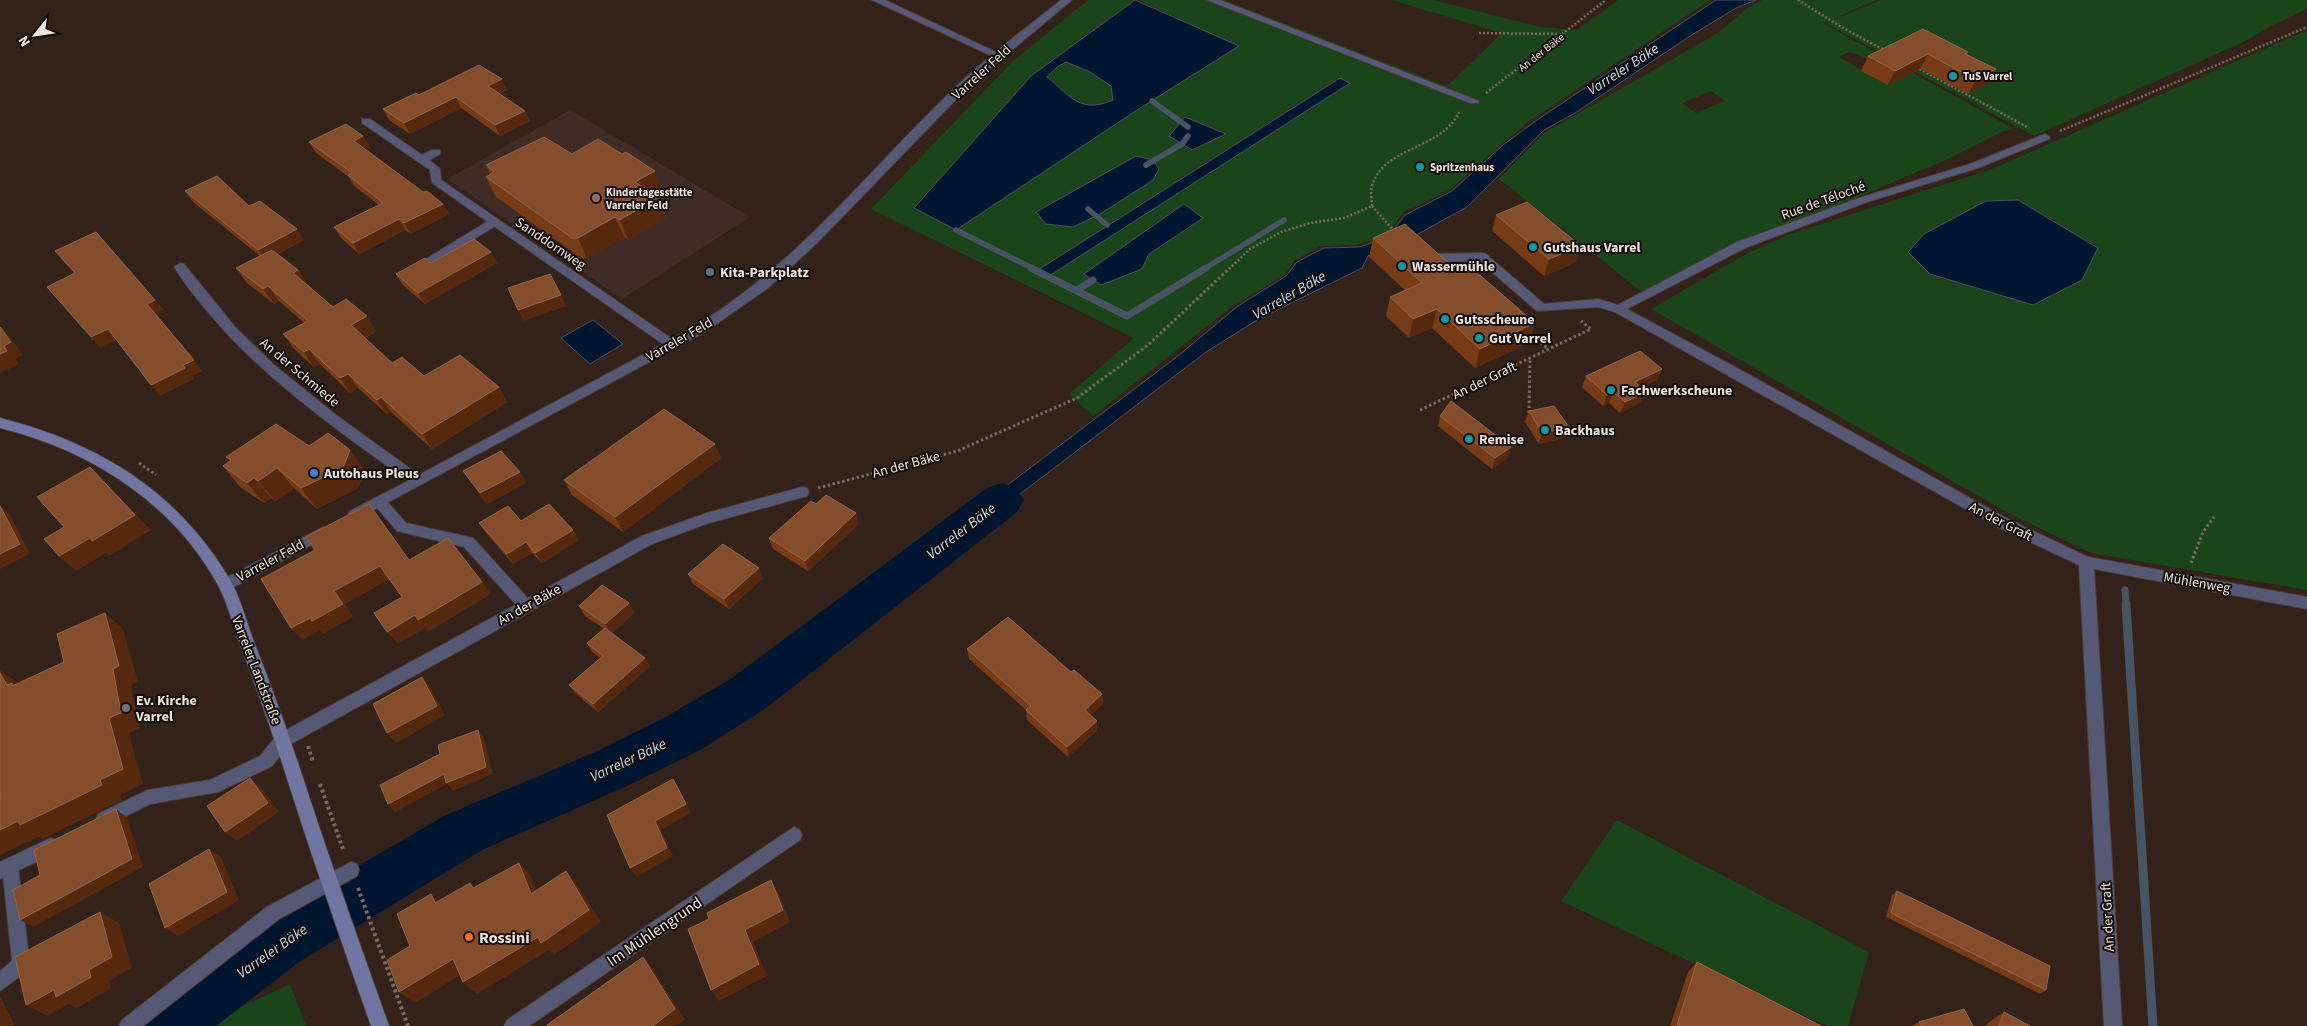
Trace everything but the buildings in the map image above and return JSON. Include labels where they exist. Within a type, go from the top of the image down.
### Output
[{"type":"main road","name":"Varreler Landstraße","points":[[0,423],[20,427],[91,453],[126,475],[177,521],[201,549],[225,585],[283,740],[329,882],[380,1026]]},
{"type":"street","points":[[878,0],[997,55]]},
{"type":"street","name":"Varreler Feld","points":[[225,585],[701,329],[764,285],[813,240],[932,116],[997,55],[1067,0]]},
{"type":"street","points":[[1212,0],[1474,101]]},
{"type":"street","name":"Sanddornweg","points":[[366,121],[435,170],[436,182],[633,315],[672,345]]},
{"type":"street","name":"Rue de Téloché","points":[[1619,309],[1741,246],[1863,200],[1974,166],[2044,137]]},
{"type":"street","points":[[422,160],[436,152]]},
{"type":"street","name":"An der Graft","points":[[1429,258],[1482,257],[1541,308],[1598,303],[1619,309],[1999,521],[2086,562],[2113,1026]]},
{"type":"street","name":"An der Schmiede","points":[[180,267],[223,321],[273,372],[301,396],[418,481]]},
{"type":"street","name":"An der Bäke","points":[[283,740],[647,540],[707,518],[802,492]]},
{"type":"street","points":[[379,502],[402,527],[468,542],[526,606]]},
{"type":"street","name":"Mühlenweg","points":[[2086,562],[2307,603]]},
{"type":"street","points":[[88,827],[148,797],[212,787],[266,761],[283,740]]},
{"type":"street","name":"Im Mühlengrund","points":[[513,1026],[794,835]]},
{"type":"street","points":[[0,982],[28,962],[5,869],[62,840]]},
{"type":"street","points":[[128,1026],[273,912],[351,870]]},
{"type":"lane","points":[[432,259],[493,222]]},
{"type":"path","name":"An der Bäke","points":[[1474,101],[1500,84],[1606,0]]},
{"type":"path","points":[[1798,0],[1887,52]]},
{"type":"path","points":[[1913,66],[2044,137],[2248,54],[2307,27]]},
{"type":"path","points":[[1479,33],[1565,34]]},
{"type":"path","points":[[1401,237],[1390,228],[1372,206],[1371,188],[1375,178],[1394,158],[1445,132],[1455,122],[1461,109]]},
{"type":"path","name":"An der Bäke","points":[[802,492],[957,451],[1077,398],[1148,345],[1250,249],[1281,232],[1310,223],[1344,218],[1372,206]]},
{"type":"path","name":"An der Graft","points":[[1420,410],[1591,329],[1578,318]]},
{"type":"path","points":[[1526,330],[1548,349]]},
{"type":"path","points":[[1529,413],[1530,358]]},
{"type":"path","points":[[2188,581],[2193,554],[2202,532],[2214,517]]},
{"type":"path","points":[[302,729],[314,764]]},
{"type":"path","points":[[319,781],[351,870]]},
{"type":"path","points":[[366,911],[408,1026]]},
{"type":"shaded area","name":"Kindertagesstätte Varreler Feld","points":[[570,110],[750,217],[622,299],[447,179]]},
{"type":"green space","points":[[1088,0],[1135,0],[1031,76],[914,207],[1137,110],[1238,47],[1139,0],[1224,0],[1447,86],[1502,33],[1391,0],[1434,0],[1541,27],[1577,30],[1618,0],[1710,0],[1528,122],[1448,191],[1403,212],[1389,235],[1356,245],[1320,246],[1295,260],[1284,275],[1234,305],[1093,416],[1069,394],[1134,338],[871,209],[1013,61]],"holes":[[[1339,78],[1349,83],[1049,276],[1038,270]],[[1152,158],[1159,169],[1153,180],[1100,214]],[[1184,204],[1203,219],[1149,254]]]},
{"type":"green space","points":[[1762,0],[1877,0],[1823,23],[2014,129],[2004,131],[1948,159],[1809,218],[1736,245],[1642,292],[1499,179],[1544,133],[1718,33],[1746,9]],"holes":[[[1849,52],[1857,54],[1902,77],[1888,85],[1839,57]],[[1711,91],[1725,101],[1696,113],[1682,103]]]},
{"type":"green space","points":[[1881,0],[2307,0],[2307,9],[2267,28],[2248,40],[2034,136],[1825,23]]},
{"type":"green space","points":[[2307,30],[2307,590],[2091,553],[2008,513],[1651,309],[1748,253],[1790,234],[1992,169]],"holes":[[[2018,200],[1924,234],[1986,201]]]},
{"type":"green space","points":[[1066,62],[1090,72],[1111,86],[1113,100],[1092,105],[1084,104],[1070,97],[1047,77],[1057,67]]},
{"type":"green space","points":[[1617,820],[1869,952],[1848,1026],[1827,1026],[1561,901]]},
{"type":"green space","points":[[290,984],[306,1026],[212,1026],[227,1014]]},
{"type":"water","points":[[1135,0],[1239,46],[1137,110],[956,230],[914,208],[1031,76]],"holes":[[[1066,62],[1090,72],[1111,86],[1113,100],[1102,104],[1084,104],[1070,97],[1047,77],[1057,67]]]},
{"type":"water","points":[[1716,0],[1756,0],[1736,8],[1690,36],[1575,113],[1544,130],[1467,207],[1407,240],[1398,241],[1368,256],[1362,268],[1257,320],[1206,352],[973,530],[955,536],[960,521],[1178,356],[1238,306],[1286,276],[1297,262],[1324,248],[1360,247],[1392,235],[1405,215],[1452,191],[1503,145],[1537,120]]},
{"type":"water","points":[[1340,78],[1350,83],[1049,276],[1038,270]]},
{"type":"water","points":[[1185,117],[1226,134],[1192,150],[1169,136]]},
{"type":"water","points":[[1136,156],[1153,160],[1159,169],[1153,180],[1100,214],[1073,227],[1046,224],[1036,212]]},
{"type":"water","points":[[2018,200],[2098,248],[2082,280],[2033,305],[1930,274],[1908,252],[1924,234],[1986,201]]},
{"type":"water","points":[[1184,204],[1203,218],[1149,254],[1142,269],[1101,285],[1084,274]]},
{"type":"water","points":[[593,320],[623,344],[590,364],[561,338]]},
{"type":"waterway","points":[[1152,101],[1188,127]]},
{"type":"waterway","points":[[1146,165],[1182,144],[1188,136]]},
{"type":"waterway","points":[[1088,209],[1107,225]]},
{"type":"waterway","points":[[1204,269],[1284,220]]},
{"type":"waterway","points":[[956,230],[1034,269]]},
{"type":"waterway","points":[[1031,268],[1127,316],[1206,268]]},
{"type":"waterway","points":[[1077,290],[1093,280]]},
{"type":"waterway","name":"Varreler Bäke","points":[[169,1026],[279,943],[463,833],[611,769],[684,733],[749,693],[1002,500]]},
{"type":"waterway","points":[[2125,590],[2126,605]]},
{"type":"waterway","points":[[2126,604],[2153,1026]]},
{"type":"place","name":"TuS Varrel","points":[[1953,76]]},
{"type":"place","name":"Spritzenhaus","points":[[1420,167]]},
{"type":"place","name":"Kindertagesstätte Varreler Feld","points":[[596,198]]},
{"type":"place","name":"Gutshaus Varrel","points":[[1533,247]]},
{"type":"place","name":"Wassermühle","points":[[1402,266]]},
{"type":"place","name":"Kita-Parkplatz","points":[[710,272]]},
{"type":"place","name":"Gutsscheune","points":[[1445,319]]},
{"type":"place","name":"Gut Varrel","points":[[1479,338]]},
{"type":"place","name":"Fachwerkscheune","points":[[1611,390]]},
{"type":"place","name":"Backhaus","points":[[1545,430]]},
{"type":"place","name":"Remise","points":[[1469,439]]},
{"type":"place","name":"Autohaus Pleus","points":[[314,473]]},
{"type":"place","name":"Ev. Kirche Varrel","points":[[126,708]]},
{"type":"place","name":"Rossini","points":[[469,937]]}]
